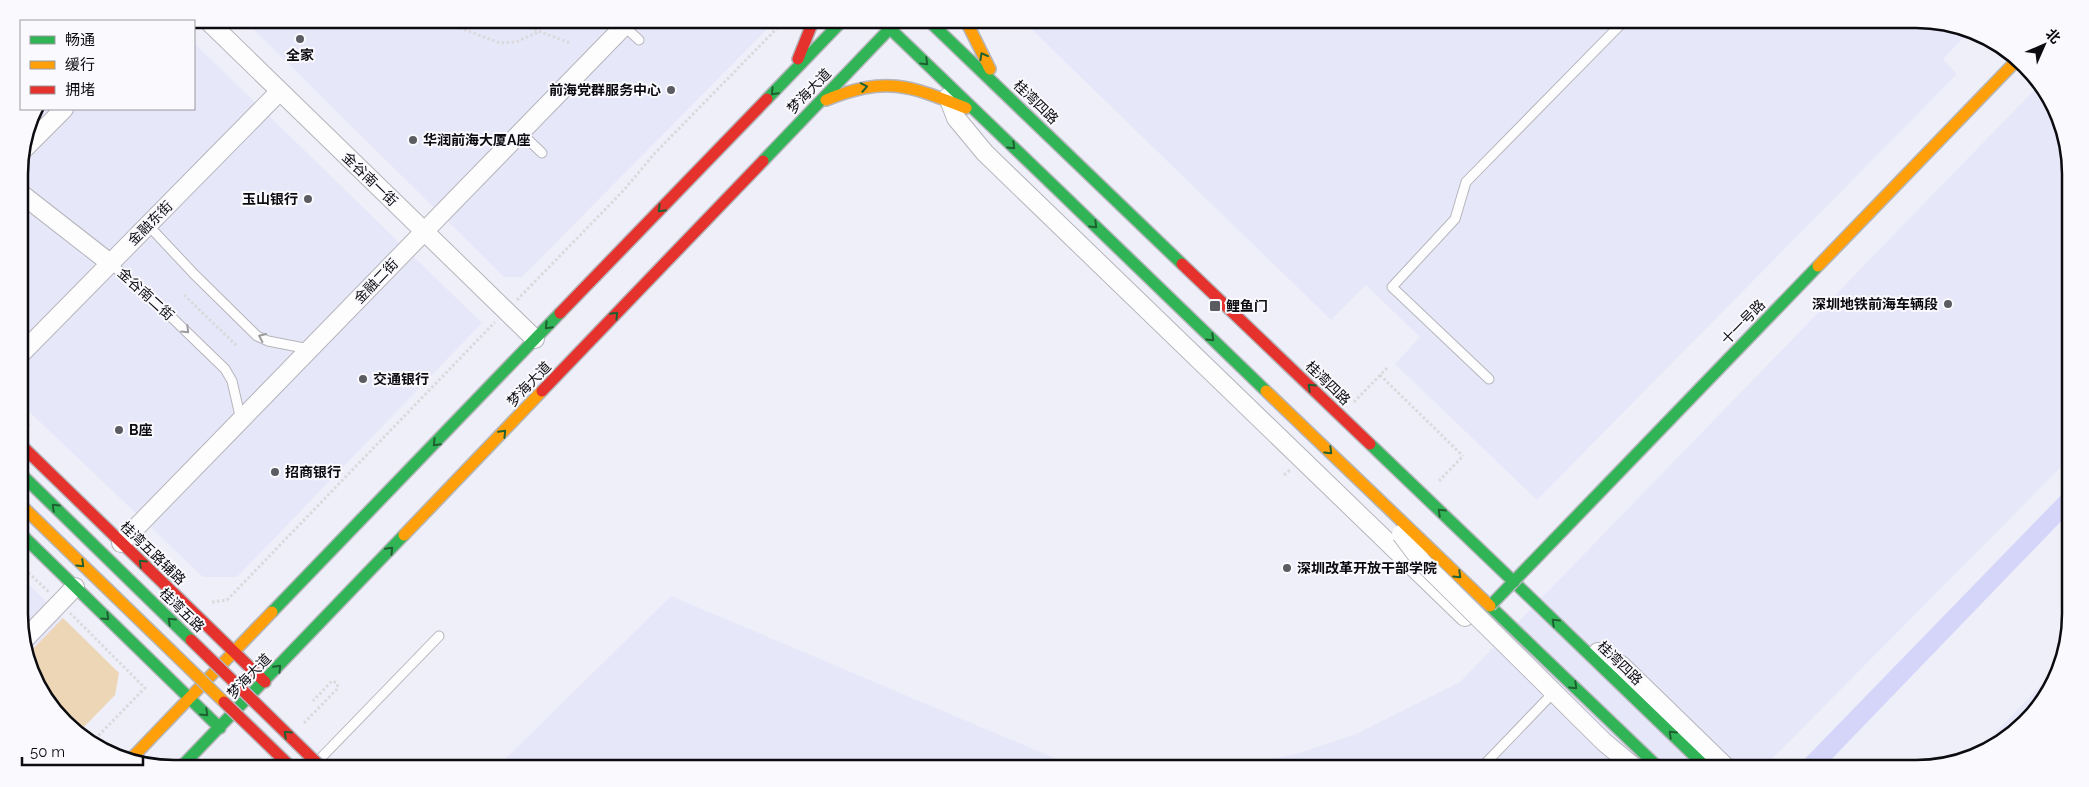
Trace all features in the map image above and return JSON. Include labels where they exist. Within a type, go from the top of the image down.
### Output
[{"type":"main road","points":[[790,76],[811,28]]},
{"type":"main road","name":"梦海大道","points":[[136,755],[835,28]]},
{"type":"main road","points":[[890,28],[1366,487]]},
{"type":"main road","name":"梦海大道","points":[[188,760],[265,682],[890,28]]},
{"type":"main road","name":"桂湾四路","points":[[936,28],[1699,759]]},
{"type":"main road","points":[[969,28],[1003,92]]},
{"type":"main road","name":"十一号路","points":[[1484,612],[2012,65]]},
{"type":"main road","points":[[818,103],[851,90],[878,84],[908,88],[977,112]]},
{"type":"main road","name":"桂湾五路辅路","points":[[28,452],[265,682]]},
{"type":"main road","name":"桂湾五路","points":[[28,481],[314,760]]},
{"type":"main road","points":[[28,512],[284,760]]},
{"type":"main road","points":[[28,541],[220,728]]},
{"type":"main road","points":[[1507,634],[1649,759]]},
{"type":"street","name":"金谷南一街","points":[[215,28],[535,339]]},
{"type":"street","name":"金融二街","points":[[121,543],[622,28]]},
{"type":"street","points":[[943,80],[949,101],[963,129],[985,153],[1465,617],[2004,58]]},
{"type":"street","name":"金融东街","points":[[28,347],[280,91]]},
{"type":"street","points":[[31,142],[63,110]]},
{"type":"street","name":"金谷南二街","points":[[28,199],[110,263]]},
{"type":"street","points":[[1366,487],[1422,562],[1484,612],[1507,634],[1554,692],[1604,742],[1624,759]]},
{"type":"street","points":[[29,635],[75,587]]},
{"type":"street","points":[[1575,641],[1621,666],[1718,759]]},
{"type":"lane","points":[[632,28],[639,40]]},
{"type":"lane","points":[[1489,379],[1392,287],[1454,220],[1466,182],[1617,28]]},
{"type":"lane","points":[[520,132],[542,153]]},
{"type":"lane","points":[[148,225],[194,274],[257,336],[310,349]]},
{"type":"lane","name":"金谷南二街","points":[[110,263],[163,309],[225,369],[232,381],[241,420]]},
{"type":"lane","points":[[319,760],[438,636]]},
{"type":"lane","points":[[1489,759],[1554,692]]},
{"type":"path","points":[[460,28],[500,43],[516,42],[540,31]]},
{"type":"path","points":[[532,28],[570,43]]},
{"type":"path","points":[[206,596],[213,602],[227,600],[624,190],[655,153],[777,28]]},
{"type":"path","points":[[184,295],[238,346]]},
{"type":"path","points":[[1380,375],[1463,456],[1439,481],[1446,487]]},
{"type":"path","points":[[28,425],[34,431]]},
{"type":"path","points":[[28,573],[145,688],[97,737]]},
{"type":"path","points":[[290,737],[338,688],[337,683],[332,682],[313,700]]},
{"type":"shaded area","points":[[252,28],[768,28],[522,277],[504,277]]},
{"type":"shaded area","points":[[1030,28],[1915,28],[1944,30],[1965,36],[1943,59],[1957,74],[1537,500],[1395,364],[1420,337],[1366,285],[1331,320]]},
{"type":"shaded area","points":[[195,44],[482,323],[237,577],[203,577],[28,411],[28,164],[32,136],[43,110],[195,110]]},
{"type":"shaded area","name":"深圳地铁前海车辆段","points":[[2034,90],[2042,101],[2057,136],[2062,174],[2062,466],[1772,759],[1262,759],[1296,754],[1356,734],[1460,682]]},
{"type":"shaded area","points":[[28,584],[63,618],[32,650],[29,632]]},
{"type":"shaded area","points":[[671,596],[1058,759],[504,760]]},
{"type":"shaded area","points":[[63,618],[119,673],[115,695],[83,728],[64,710],[52,694],[43,678],[32,650]]},
{"type":"shaded area","points":[[2044,682],[2019,717],[1989,739]]},
{"type":"water","points":[[2062,494],[2062,520],[1832,759],[1805,759]]},
{"type":"traffic: fast","points":[[767,99],[835,28]]},
{"type":"traffic: fast","points":[[889,28],[1059,191]]},
{"type":"traffic: fast","points":[[763,161],[890,28]]},
{"type":"traffic: fast","points":[[936,28],[1182,264]]},
{"type":"traffic: fast","points":[[1059,191],[1266,391]]},
{"type":"traffic: fast","points":[[1490,606],[1818,266]]},
{"type":"traffic: fast","points":[[272,612],[560,313]]},
{"type":"traffic: fast","points":[[1370,444],[1514,582]]},
{"type":"traffic: fast","points":[[28,481],[191,640]]},
{"type":"traffic: fast","points":[[188,760],[404,535]]},
{"type":"traffic: fast","points":[[28,541],[220,728]]},
{"type":"traffic: fast","points":[[1514,582],[1698,759]]},
{"type":"traffic: fast","points":[[1490,606],[1650,759]]},
{"type":"traffic: slow","points":[[970,28],[990,69]]},
{"type":"traffic: slow","points":[[1818,266],[2012,65]]},
{"type":"traffic: slow","points":[[826,100],[865,88],[897,86],[928,94],[966,108]]},
{"type":"traffic: slow","points":[[404,535],[542,391]]},
{"type":"traffic: slow","points":[[1266,391],[1490,606]]},
{"type":"traffic: slow","points":[[28,512],[224,702]]},
{"type":"traffic: slow","points":[[135,754],[272,612]]},
{"type":"traffic: jam","points":[[798,59],[810,28]]},
{"type":"traffic: jam","points":[[560,313],[767,99]]},
{"type":"traffic: jam","points":[[542,391],[763,161]]},
{"type":"traffic: jam","points":[[1182,264],[1370,444]]},
{"type":"traffic: jam","points":[[28,452],[265,682]]},
{"type":"traffic: jam","points":[[191,640],[314,760]]},
{"type":"traffic: jam","points":[[224,702],[284,760]]},
{"type":"place","name":"全家","points":[[300,39]]},
{"type":"place","name":"前海党群服务中心","points":[[671,90]]},
{"type":"place","name":"华润前海大厦A座","points":[[413,140]]},
{"type":"place","name":"玉山银行","points":[[308,199]]},
{"type":"place","name":"深圳地铁前海车辆段","points":[[1948,304]]},
{"type":"place","name":"鲤鱼门","points":[[1215,306]]},
{"type":"place","name":"交通银行","points":[[363,379]]},
{"type":"place","name":"B座","points":[[119,430]]},
{"type":"place","name":"招商银行","points":[[275,472]]},
{"type":"place","name":"深圳改革开放干部学院","points":[[1287,568]]}]
